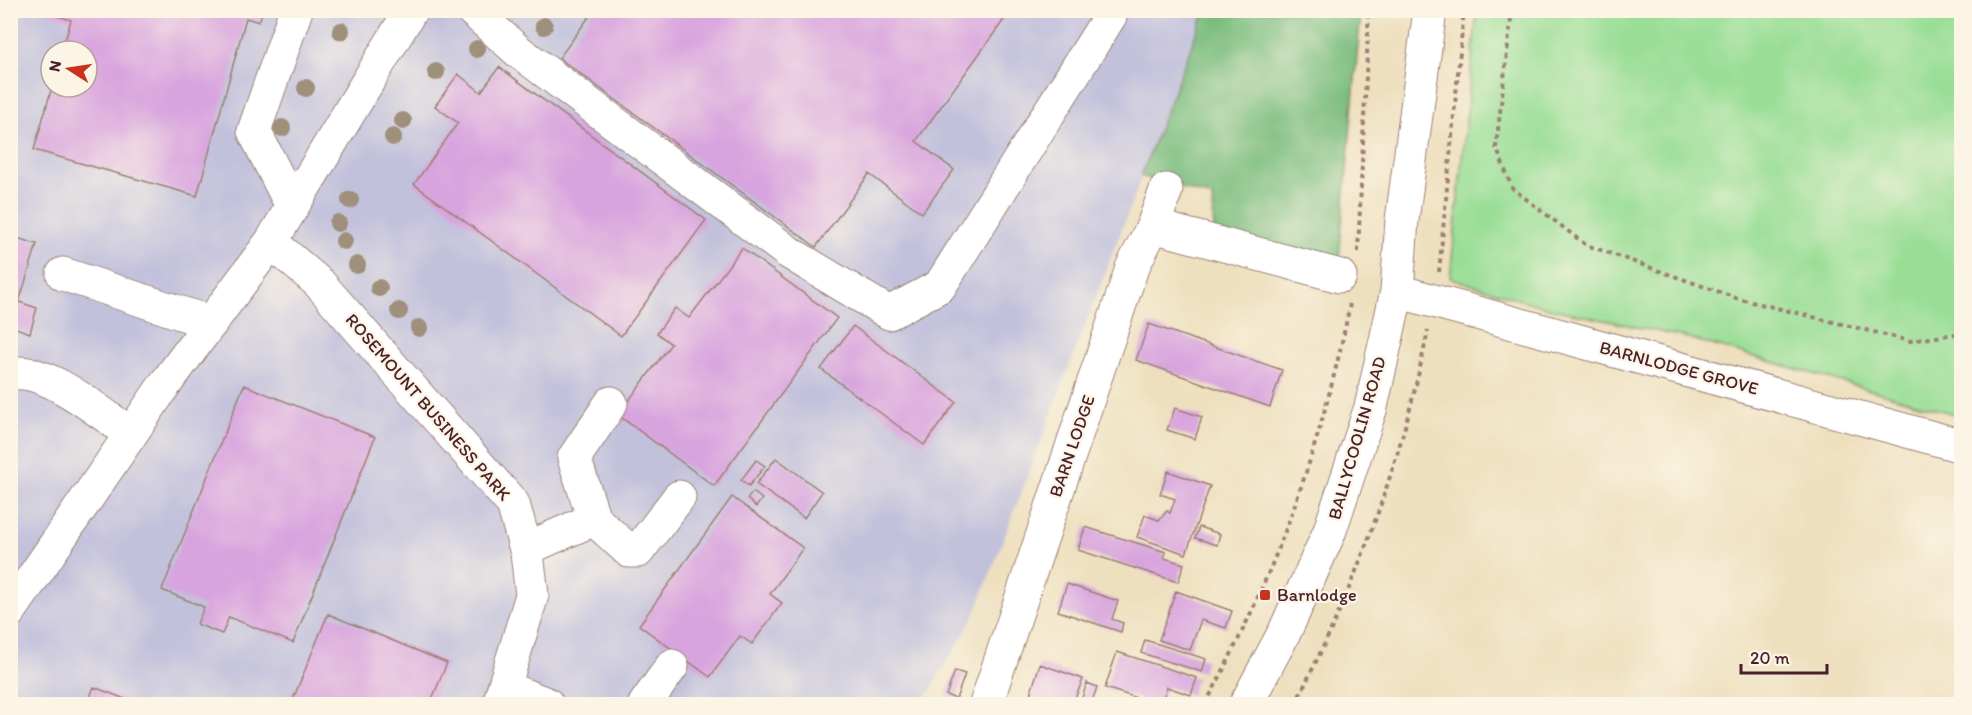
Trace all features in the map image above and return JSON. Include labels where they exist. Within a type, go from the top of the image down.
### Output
[{"type":"street","points":[[292,206],[254,131],[296,10]]},
{"type":"street","points":[[10,611],[131,434],[271,243],[411,10]]},
{"type":"street","points":[[472,10],[518,51],[788,252],[889,313],[940,286],[1110,16]]},
{"type":"street","name":"BALLYCOOLIN ROAD","points":[[1246,705],[1285,631],[1329,533],[1371,407],[1396,291],[1402,220],[1430,10]]},
{"type":"street","name":"BARN LODGE","points":[[986,705],[1128,279],[1153,226],[1166,190]]},
{"type":"street","points":[[1153,226],[1350,279]]},
{"type":"street","name":"ROSEMOUNT BUSINESS PARK","points":[[271,243],[319,283],[513,504],[526,549],[532,595],[502,696]]},
{"type":"street","points":[[63,274],[211,323]]},
{"type":"street","name":"BARNLODGE GROVE","points":[[1396,291],[1962,446]]},
{"type":"street","points":[[10,374],[16,372],[45,378],[131,434]]},
{"type":"street","points":[[611,402],[574,458],[594,519],[629,551],[638,551],[679,497]]},
{"type":"street","points":[[526,549],[594,519]]},
{"type":"street","points":[[645,705],[672,666]]},
{"type":"street","points":[[502,696],[547,705]]},
{"type":"path","points":[[1205,705],[1275,561],[1293,514],[1327,407],[1350,279],[1370,10]]},
{"type":"path","points":[[1512,10],[1496,147],[1512,188],[1586,245],[1736,298],[1910,341],[1962,333]]},
{"type":"shaded area","points":[[10,11],[1205,11],[973,619],[922,704],[11,704]]},
{"type":"green space","points":[[1205,11],[1361,11],[1339,260],[1214,231],[1212,197],[1141,176]]},
{"type":"green space","points":[[1477,11],[1961,11],[1961,416],[1688,338],[1548,308],[1450,278]]},
{"type":"building","points":[[38,10],[263,10],[259,22],[246,18],[197,196],[34,150],[49,99],[99,99],[99,39],[65,39],[71,20]]},
{"type":"building","points":[[594,10],[1011,10],[916,141],[954,170],[922,213],[869,174],[816,247],[559,58]]},
{"type":"building","points":[[499,67],[706,220],[621,336],[414,184],[458,123],[435,106],[458,74],[481,92]]},
{"type":"building","points":[[10,236],[37,244],[19,302],[37,308],[30,333],[10,326]]},
{"type":"building","points":[[742,248],[837,318],[714,486],[618,415],[671,344],[657,333],[675,308],[689,318]]},
{"type":"building","points":[[1149,324],[1282,370],[1270,407],[1136,360]]},
{"type":"building","points":[[853,326],[956,402],[924,445],[821,369]]},
{"type":"building","points":[[244,385],[375,437],[293,643],[229,617],[222,634],[197,624],[204,607],[162,590]]},
{"type":"building","points":[[1175,408],[1202,417],[1195,439],[1167,430]]},
{"type":"building","points":[[776,458],[822,492],[804,518],[756,484]]},
{"type":"building","points":[[756,460],[765,466],[749,486],[741,480]]},
{"type":"building","points":[[1168,471],[1210,486],[1186,554],[1137,537],[1145,515],[1159,520],[1167,511],[1170,513],[1175,499],[1160,494]]},
{"type":"building","points":[[753,492],[762,499],[756,507],[747,499]]},
{"type":"building","points":[[732,497],[803,548],[770,594],[782,603],[752,644],[740,636],[710,677],[639,625]]},
{"type":"building","points":[[1085,527],[1166,552],[1164,558],[1184,564],[1178,582],[1078,550]]},
{"type":"building","points":[[1199,527],[1220,534],[1217,545],[1195,538]]},
{"type":"building","points":[[1067,584],[1118,601],[1112,619],[1123,623],[1121,632],[1058,611]]},
{"type":"building","points":[[1176,591],[1232,611],[1226,628],[1201,620],[1190,650],[1159,640]]},
{"type":"building","points":[[328,614],[447,663],[430,704],[291,704]]},
{"type":"building","points":[[1145,640],[1206,659],[1202,672],[1141,653]]},
{"type":"building","points":[[1117,652],[1197,678],[1191,695],[1167,687],[1161,704],[1156,704],[1105,688]]},
{"type":"building","points":[[1040,664],[1083,679],[1074,701],[1079,702],[1078,704],[1027,704]]},
{"type":"building","points":[[955,671],[965,674],[956,699],[946,695]]},
{"type":"building","points":[[1087,683],[1097,687],[1091,704],[1080,704]]},
{"type":"building","points":[[94,687],[138,704],[87,704]]},
{"type":"place","name":"Barnlodge","points":[[1265,595]]}]
